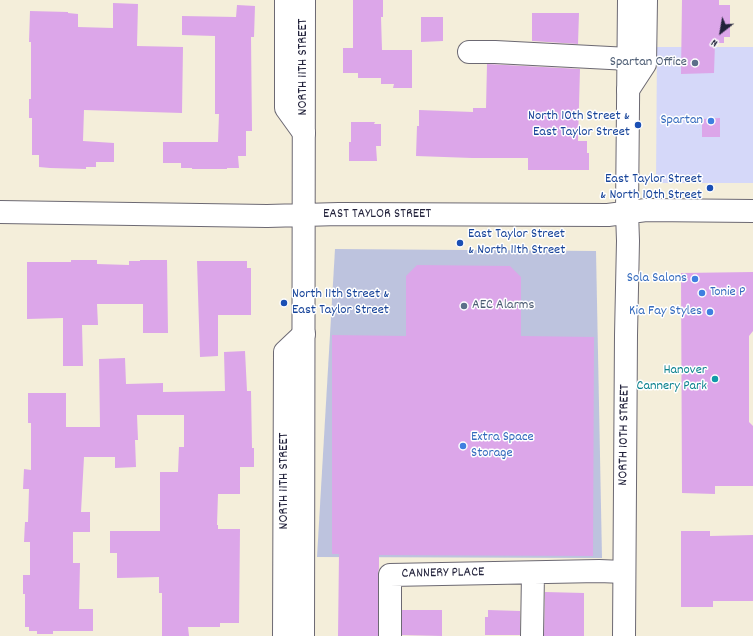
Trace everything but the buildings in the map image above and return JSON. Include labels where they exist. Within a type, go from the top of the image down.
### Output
[{"type":"main road","name":"NORTH 11TH STREET","points":[[286,0],[286,108],[304,133]]},
{"type":"main road","name":"NORTH 11TH STREET","points":[[303,636],[304,0]]},
{"type":"main road","name":"NORTH 10TH STREET","points":[[624,636],[629,0]]},
{"type":"main road","points":[[628,90],[646,64],[646,0]]},
{"type":"main road","points":[[469,52],[629,59]]},
{"type":"main road","name":"EAST TAYLOR STREET","points":[[0,212],[268,216],[339,214],[608,215],[646,210],[753,211]]},
{"type":"main road","name":"NORTH 11TH STREET","points":[[284,636],[285,352],[304,334]]},
{"type":"main road","name":"CANNERY PLACE","points":[[390,636],[390,575],[599,571],[624,572]]},
{"type":"main road","points":[[532,636],[533,573]]},
{"type":"shaded area","name":"Spartan","points":[[657,47],[753,47],[753,183],[656,183]]},
{"type":"shaded area","name":"Extra Space Storage","points":[[335,249],[596,251],[602,558],[317,557]]},
{"type":"place","name":"Spartan Office","points":[[695,63]]},
{"type":"place","name":"Spartan","points":[[711,121]]},
{"type":"place","name":"North 10th Street & East Taylor Street","points":[[638,125]]},
{"type":"place","name":"East Taylor Street & North 10th Street","points":[[710,188]]},
{"type":"place","name":"East Taylor Street & North 11th Street","points":[[460,243]]},
{"type":"place","name":"Sola Salons","points":[[695,279]]},
{"type":"place","name":"Tonie P","points":[[702,293]]},
{"type":"place","name":"North 11th Street & East Taylor Street","points":[[284,303]]},
{"type":"place","name":"AEC Alarms","points":[[464,306]]},
{"type":"place","name":"Kia Fay Styles","points":[[710,312]]},
{"type":"place","name":"Hanover Cannery Park","points":[[715,379]]},
{"type":"place","name":"Extra Space Storage","points":[[463,446]]}]
